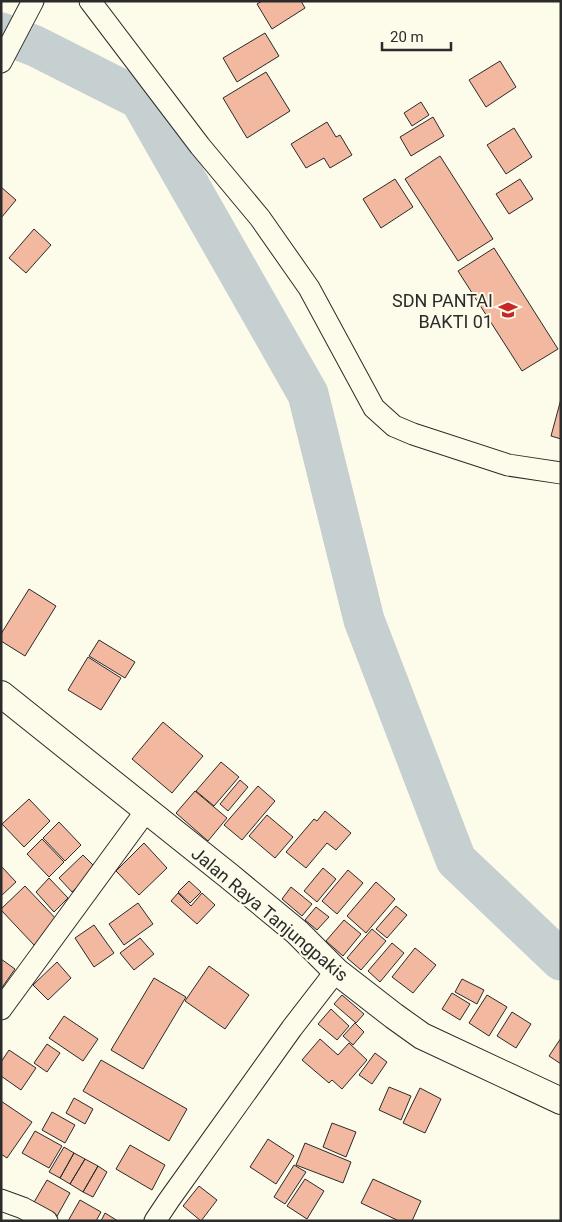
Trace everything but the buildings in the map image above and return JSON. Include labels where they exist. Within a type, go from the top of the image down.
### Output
[{"type":"street","points":[[1,62],[33,1]]},
{"type":"street","points":[[90,1],[200,146],[260,218],[298,272],[374,408],[394,426],[412,434],[508,465],[561,473]]},
{"type":"street","name":"Jalan Raya Tanjungpakis","points":[[1,694],[229,876],[297,932],[336,971],[394,1016],[422,1036],[561,1101]]},
{"type":"street","points":[[1,1009],[146,811]]},
{"type":"street","points":[[155,1221],[292,1028],[336,971]]},
{"type":"street","points":[[1,1200],[23,1208],[47,1221]]},
{"type":"waterway","points":[[1,33],[35,46],[140,99],[308,394],[364,620],[456,860],[561,960]]},
{"type":"place","name":"SDN PANTAI BAKTI 01","points":[[508,310]]}]
